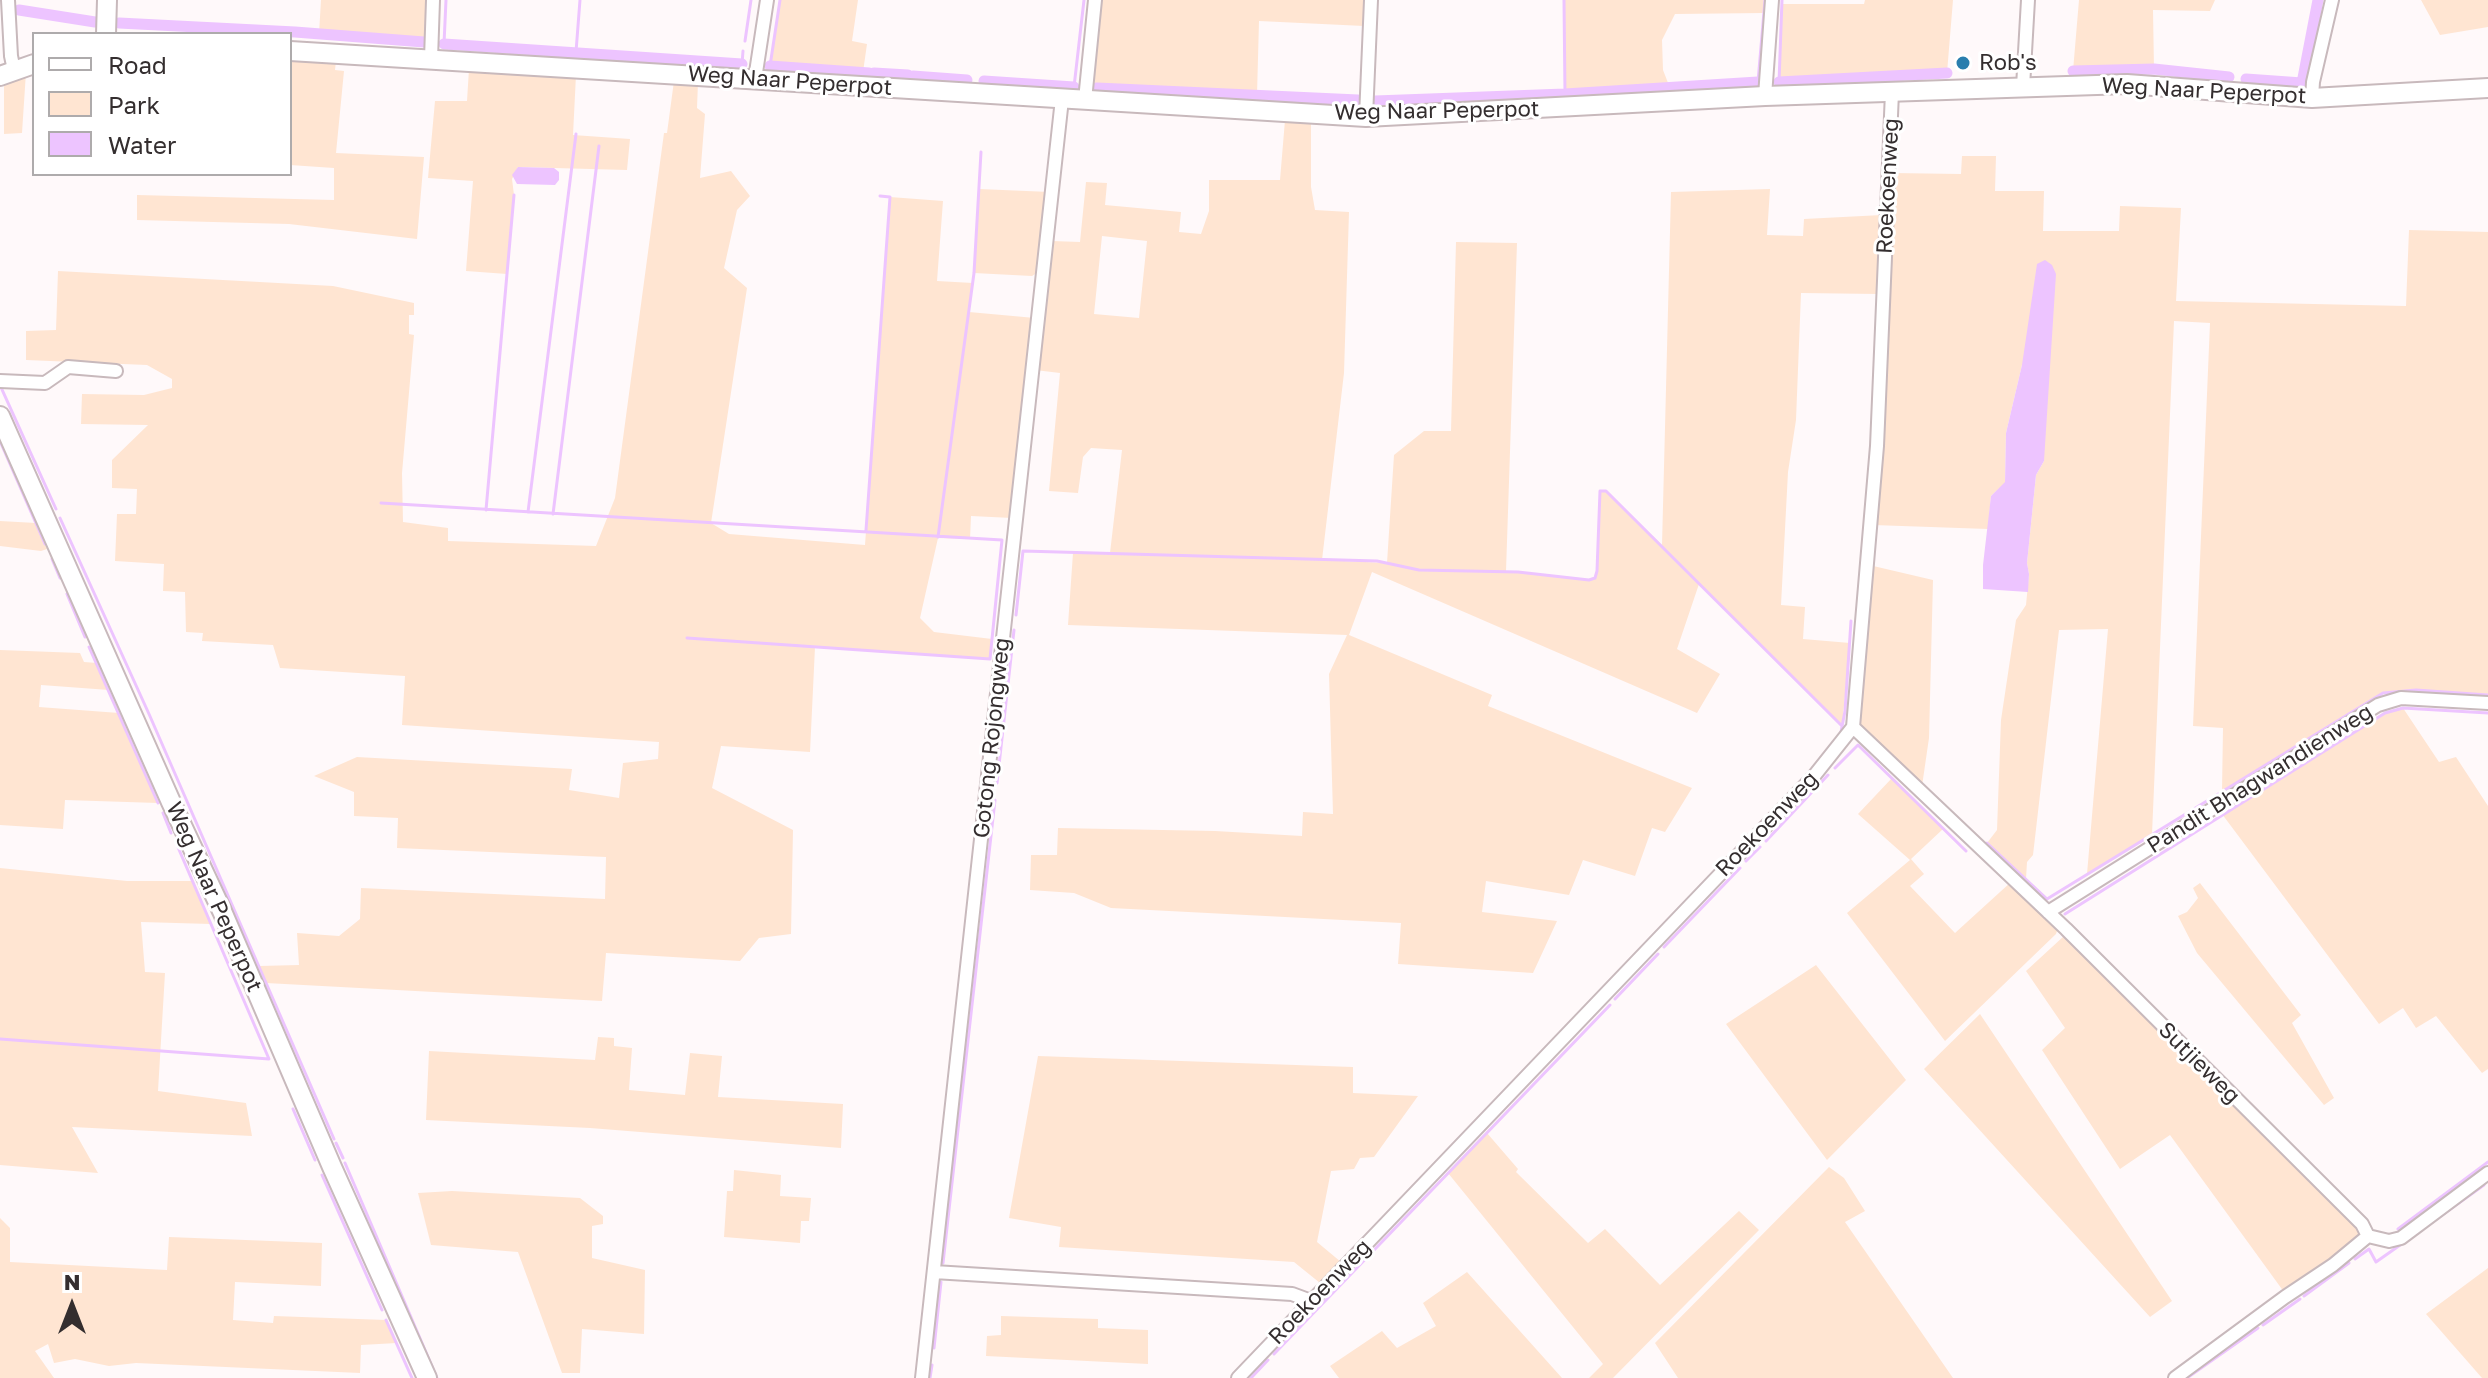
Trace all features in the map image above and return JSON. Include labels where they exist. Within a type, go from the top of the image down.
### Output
[{"type":"street","points":[[7,73],[11,56],[8,0]]},
{"type":"street","points":[[106,32],[107,0]]},
{"type":"street","points":[[431,59],[433,0]]},
{"type":"street","points":[[755,79],[767,0]]},
{"type":"street","points":[[1085,100],[1095,0]]},
{"type":"street","points":[[1366,117],[1371,0]]},
{"type":"street","points":[[1765,96],[1772,0]]},
{"type":"street","points":[[2023,87],[2028,0]]},
{"type":"street","points":[[2312,98],[2332,0]]},
{"type":"street","name":"Weg Naar Peperpot","points":[[292,51],[1366,117],[1765,96],[2127,84],[2312,98],[2488,88]]},
{"type":"street","points":[[7,73],[32,65]]},
{"type":"street","name":"Roekoenweg","points":[[1238,1378],[1814,776],[1853,727],[1877,446],[1892,92]]},
{"type":"street","name":"Gotong Rojongweg","points":[[922,1378],[1026,424],[1057,168],[1062,99]]},
{"type":"street","points":[[0,381],[45,383],[68,367],[116,371]]},
{"type":"street","name":"Weg Naar Peperpot","points":[[0,416],[427,1378]]},
{"type":"street","name":"Pandit Bhagwandienweg","points":[[2048,912],[2378,705],[2401,698],[2488,703]]},
{"type":"street","name":"Sutjieweg","points":[[1853,727],[2048,912],[2362,1224],[2368,1236]]},
{"type":"street","points":[[2175,1378],[2333,1265],[2368,1236],[2389,1241],[2401,1238],[2488,1173]]},
{"type":"street","points":[[934,1272],[1292,1294],[1311,1301]]},
{"type":"green space","points":[[321,0],[426,0],[424,42],[319,34]]},
{"type":"green space","points":[[780,0],[858,0],[852,41],[867,44],[863,72],[771,64]]},
{"type":"green space","points":[[1100,0],[1366,0],[1364,26],[1259,21],[1257,95],[1091,87]]},
{"type":"green space","points":[[1564,0],[1765,0],[1764,13],[1675,14],[1662,40],[1663,70],[1670,88],[1565,94]]},
{"type":"green space","points":[[1865,0],[1953,0],[1947,73],[1779,82],[1782,4],[1864,4]]},
{"type":"green space","points":[[2079,0],[2215,0],[2210,11],[2153,10],[2154,69],[2073,71]]},
{"type":"green space","points":[[2421,0],[2488,0],[2488,27],[2440,35]]},
{"type":"green space","points":[[292,58],[336,61],[335,70],[344,71],[336,153],[424,157],[417,239],[289,224],[137,220],[137,195],[334,200],[334,168],[292,165]]},
{"type":"green space","points":[[469,69],[576,75],[573,135],[630,139],[627,170],[518,167],[512,179],[514,195],[507,274],[466,271],[473,181],[428,178],[435,101],[467,101]]},
{"type":"green space","points":[[26,72],[22,133],[4,134],[4,80]]},
{"type":"green space","points":[[674,81],[698,82],[697,108],[705,114],[700,178],[731,171],[750,196],[737,210],[724,268],[747,288],[711,523],[729,534],[865,545],[890,197],[943,201],[937,281],[973,283],[969,312],[1035,318],[1012,518],[971,516],[970,539],[938,538],[920,618],[934,632],[992,639],[990,659],[815,647],[810,752],[721,746],[712,788],[793,830],[791,934],[759,938],[740,961],[606,953],[602,1001],[266,983],[259,966],[299,965],[297,933],[339,936],[360,919],[361,888],[605,899],[606,857],[397,848],[398,818],[354,816],[354,792],[314,776],[357,757],[572,769],[569,790],[619,798],[623,763],[658,759],[659,742],[402,725],[405,676],[280,668],[273,645],[202,641],[203,633],[186,632],[185,592],[163,591],[164,564],[115,561],[117,514],[136,514],[137,489],[112,488],[112,460],[148,425],[81,424],[82,394],[144,395],[172,388],[172,379],[147,365],[26,360],[26,331],[56,330],[58,271],[333,286],[414,303],[414,315],[409,315],[409,334],[414,335],[402,473],[403,522],[448,528],[448,541],[596,546],[615,498],[664,133],[667,133]]},
{"type":"green space","points":[[1285,120],[1311,123],[1311,187],[1315,210],[1349,212],[1344,373],[1322,560],[1387,563],[1394,455],[1424,431],[1451,431],[1456,242],[1517,243],[1506,571],[1589,580],[1595,578],[1596,571],[1600,491],[1606,491],[1662,545],[1671,192],[1770,189],[1767,235],[1803,236],[1804,219],[1882,215],[1878,294],[1801,293],[1796,420],[1788,472],[1781,605],[1805,607],[1803,639],[1850,643],[1842,726],[1699,584],[1677,649],[1720,674],[1697,713],[1372,572],[1349,635],[1492,695],[1488,706],[1692,788],[1665,832],[1652,828],[1635,876],[1583,860],[1569,895],[1486,881],[1482,912],[1557,921],[1533,973],[1398,964],[1401,923],[1111,908],[1074,893],[1030,890],[1031,855],[1057,855],[1058,828],[1302,836],[1303,812],[1333,814],[1329,674],[1347,635],[1068,625],[1073,553],[1110,553],[1122,450],[1091,448],[1083,457],[1078,493],[1049,491],[1060,373],[1035,370],[1052,241],[1080,242],[1086,182],[1107,183],[1105,205],[1181,212],[1179,232],[1201,234],[1209,211],[1209,180],[1280,180]],"holes":[[[1102,236],[1147,241],[1139,318],[1094,314]]]},
{"type":"green space","points":[[1962,156],[1996,156],[1995,191],[2044,191],[2043,231],[2119,231],[2120,206],[2181,208],[2176,301],[2406,306],[2409,230],[2488,232],[2488,695],[2416,690],[2383,693],[2222,791],[2223,728],[2193,726],[2210,323],[2174,321],[2152,834],[2087,874],[2108,629],[2059,630],[2033,855],[2027,862],[2026,879],[1987,843],[1997,830],[2001,720],[2016,620],[2026,605],[2036,475],[2044,461],[2022,365],[2006,433],[2005,483],[1991,496],[1988,529],[1873,525],[1892,173],[1961,174]]},
{"type":"green space","points":[[979,189],[1050,192],[1040,271],[1032,276],[974,273]]},
{"type":"green space","points":[[0,521],[36,523],[47,549],[0,546]]},
{"type":"green space","points":[[1869,565],[1933,580],[1929,738],[1922,786],[1858,726]]},
{"type":"green space","points":[[0,650],[80,653],[84,662],[97,663],[109,690],[41,685],[39,707],[119,713],[158,803],[65,800],[63,829],[0,825]]},
{"type":"green space","points":[[2403,708],[2439,762],[2456,757],[2488,806],[2488,1069],[2482,1073],[2436,1016],[2416,1028],[2403,1008],[2379,1024],[2222,814],[2385,713]]},
{"type":"green space","points":[[1892,778],[1943,829],[1911,859],[1924,874],[1910,886],[1955,933],[2011,882],[2058,928],[2056,934],[1945,1041],[1847,913],[1910,860],[1858,814]]},
{"type":"green space","points":[[0,868],[127,881],[192,881],[211,924],[141,922],[145,972],[165,973],[158,1091],[246,1103],[252,1136],[72,1127],[98,1173],[0,1165]]},
{"type":"green space","points":[[2200,883],[2301,1015],[2292,1023],[2334,1098],[2324,1105],[2197,953],[2178,916],[2187,912],[2198,898],[2193,888]]},
{"type":"green space","points":[[2064,936],[2354,1221],[2360,1237],[2330,1263],[2284,1292],[2170,1135],[2120,1169],[2042,1050],[2065,1028],[2026,971]]},
{"type":"green space","points":[[1816,965],[1906,1080],[1827,1160],[1726,1024]]},
{"type":"green space","points":[[1980,1014],[2172,1301],[2150,1317],[1924,1069]]},
{"type":"green space","points":[[598,1037],[614,1038],[614,1046],[632,1048],[629,1090],[685,1095],[690,1053],[722,1056],[718,1097],[843,1104],[841,1148],[590,1128],[426,1120],[429,1051],[595,1060]]},
{"type":"green space","points":[[1038,1056],[1353,1067],[1353,1093],[1418,1096],[1374,1157],[1360,1158],[1354,1169],[1331,1171],[1317,1242],[1341,1262],[1320,1283],[1294,1262],[1059,1247],[1061,1227],[1009,1218]]},
{"type":"green space","points":[[1487,1133],[1518,1169],[1516,1172],[1588,1243],[1605,1229],[1660,1285],[1739,1211],[1759,1230],[1613,1378],[1589,1378],[1603,1364],[1448,1173]]},
{"type":"green space","points":[[1829,1167],[1844,1178],[1865,1211],[1845,1222],[1953,1378],[1678,1378],[1655,1343]]},
{"type":"green space","points":[[734,1170],[781,1175],[780,1196],[811,1198],[809,1221],[801,1221],[800,1243],[724,1237],[727,1191],[733,1191]]},
{"type":"green space","points":[[452,1191],[580,1198],[603,1216],[603,1224],[592,1226],[592,1258],[645,1270],[644,1334],[582,1329],[580,1373],[562,1373],[518,1252],[431,1245],[418,1193]]},
{"type":"green space","points":[[0,1218],[10,1228],[10,1262],[167,1270],[169,1237],[322,1243],[321,1286],[235,1282],[233,1320],[273,1323],[274,1316],[386,1320],[397,1343],[361,1345],[360,1373],[136,1363],[109,1366],[75,1359],[54,1363],[48,1344],[35,1351],[54,1378],[0,1378]]},
{"type":"green space","points":[[2488,1268],[2488,1378],[2482,1378],[2426,1314]]},
{"type":"green space","points":[[1467,1272],[1562,1378],[1339,1378],[1330,1366],[1382,1331],[1397,1348],[1436,1326],[1423,1303]]},
{"type":"green space","points":[[1001,1316],[1098,1319],[1098,1328],[1148,1330],[1148,1364],[986,1356],[987,1336],[1001,1335]]},
{"type":"water","points":[[518,167],[554,168],[559,172],[559,180],[555,185],[517,184],[512,175]]},
{"type":"water","points":[[2045,260],[2052,265],[2056,274],[2044,461],[2036,475],[2027,563],[2028,592],[1983,589],[1991,496],[2005,482],[2006,433],[2022,365],[2037,264]]},
{"type":"waterway","points":[[444,44],[446,0]]},
{"type":"waterway","points":[[576,52],[580,0]]},
{"type":"waterway","points":[[745,41],[751,0]]},
{"type":"waterway","points":[[770,66],[780,0]]},
{"type":"waterway","points":[[1074,87],[1084,0]]},
{"type":"waterway","points":[[1564,0],[1565,94]]},
{"type":"waterway","points":[[1758,82],[1765,0]]},
{"type":"waterway","points":[[1779,82],[1782,0]]},
{"type":"waterway","points":[[2246,79],[2302,83],[2318,0]]},
{"type":"waterway","points":[[19,10],[95,22]]},
{"type":"waterway","points":[[119,23],[424,42]]},
{"type":"waterway","points":[[444,44],[742,64]]},
{"type":"waterway","points":[[742,64],[743,51]]},
{"type":"waterway","points":[[770,66],[869,73]]},
{"type":"waterway","points":[[2073,71],[2154,69],[2229,77]]},
{"type":"waterway","points":[[874,73],[908,75]]},
{"type":"waterway","points":[[1779,82],[1947,73]]},
{"type":"waterway","points":[[913,76],[967,80]]},
{"type":"waterway","points":[[984,81],[1074,87]]},
{"type":"waterway","points":[[1375,101],[1565,94],[1758,82]]},
{"type":"waterway","points":[[1097,88],[1358,100]]},
{"type":"waterway","points":[[528,512],[576,134]]},
{"type":"waterway","points":[[553,514],[599,146]]},
{"type":"waterway","points":[[938,537],[974,273],[981,152]]},
{"type":"waterway","points":[[486,510],[514,195]]},
{"type":"waterway","points":[[866,530],[890,197],[880,196]]},
{"type":"waterway","points":[[0,385],[56,509]]},
{"type":"waterway","points":[[0,441],[45,544]]},
{"type":"waterway","points":[[1016,615],[1023,551],[1377,561],[1419,570],[1518,572],[1589,580],[1595,578],[1597,571],[1600,491],[1606,491],[1842,726]]},
{"type":"waterway","points":[[381,503],[1002,540],[990,659],[687,638]]},
{"type":"waterway","points":[[60,518],[334,1139]]},
{"type":"waterway","points":[[52,559],[60,578]]},
{"type":"waterway","points":[[67,594],[85,637]]},
{"type":"waterway","points":[[1841,732],[1851,621]]},
{"type":"waterway","points":[[997,783],[1014,630]]},
{"type":"waterway","points":[[89,647],[158,803]]},
{"type":"waterway","points":[[1987,843],[2047,899],[2383,693],[2416,690],[2488,695]]},
{"type":"waterway","points":[[2065,914],[2385,713],[2403,708],[2488,713]]},
{"type":"waterway","points":[[1835,768],[1858,745],[1966,851]]},
{"type":"waterway","points":[[1766,841],[1828,775]]},
{"type":"waterway","points":[[943,1263],[995,800]]},
{"type":"waterway","points":[[163,813],[171,833]]},
{"type":"waterway","points":[[0,1039],[269,1059],[177,845]]},
{"type":"waterway","points":[[1746,861],[1760,847]]},
{"type":"waterway","points":[[1664,947],[1740,868]]},
{"type":"waterway","points":[[1615,999],[1658,954]]},
{"type":"waterway","points":[[1274,1354],[1610,1005]]},
{"type":"waterway","points":[[293,1109],[315,1160]]},
{"type":"waterway","points":[[336,1143],[343,1158]]},
{"type":"waterway","points":[[2398,1229],[2488,1162]]},
{"type":"waterway","points":[[345,1163],[437,1378]]},
{"type":"waterway","points":[[322,1175],[382,1310]]},
{"type":"waterway","points":[[2435,1220],[2484,1185]]},
{"type":"waterway","points":[[2355,1259],[2369,1249],[2376,1262],[2403,1243]]},
{"type":"waterway","points":[[2304,1296],[2349,1263]]},
{"type":"waterway","points":[[934,1348],[941,1282]]},
{"type":"waterway","points":[[2263,1325],[2300,1299]]},
{"type":"waterway","points":[[386,1320],[412,1378]]},
{"type":"waterway","points":[[2187,1378],[2258,1328]]},
{"type":"waterway","points":[[1251,1378],[1268,1360]]},
{"type":"waterway","points":[[930,1378],[932,1365]]},
{"type":"place","name":"Rob's","points":[[1963,63]]}]
